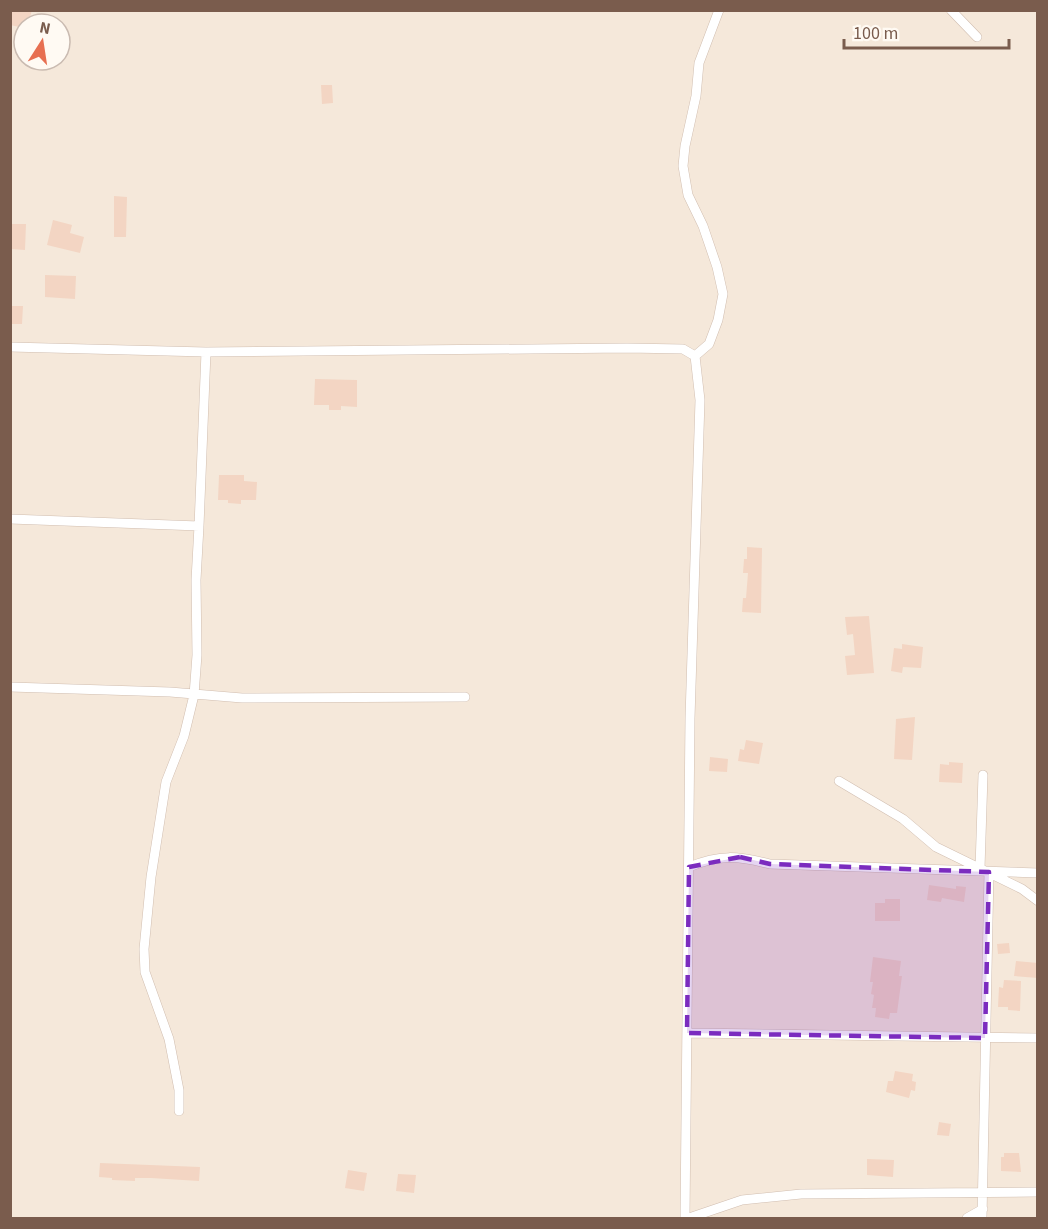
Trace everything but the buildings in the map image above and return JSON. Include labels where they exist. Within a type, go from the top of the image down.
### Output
[{"type":"street","points":[[695,356],[709,344],[718,320],[723,294],[707,236],[688,195],[683,166],[696,96],[699,63],[719,10]]},
{"type":"street","points":[[951,10],[977,37]]},
{"type":"street","points":[[10,347],[206,352],[627,348],[683,349],[695,356]]},
{"type":"street","points":[[179,1111],[179,1090],[169,1039],[145,972],[144,949],[151,877],[166,782],[184,736],[194,695],[197,655],[198,526],[206,352]]},
{"type":"street","points":[[695,356],[700,400],[690,718],[687,1218],[742,1200],[801,1194],[1038,1192]]},
{"type":"street","points":[[10,519],[198,526]]},
{"type":"street","points":[[10,687],[252,698],[465,697]]},
{"type":"street","points":[[967,1218],[982,1214],[983,1193],[985,870],[983,775]]},
{"type":"street","points":[[839,782],[903,819],[936,847],[1022,889],[1038,900]]},
{"type":"street","points":[[689,867],[706,860],[740,857],[770,864],[1038,873]]},
{"type":"street","points":[[687,1033],[1038,1038]]},
{"type":"highlighted area","points":[[740,857],[770,864],[989,872],[985,1038],[687,1033],[689,867]]},
{"type":"shaded area","points":[[11,11],[1037,11],[1037,1218],[11,1218]]}]
